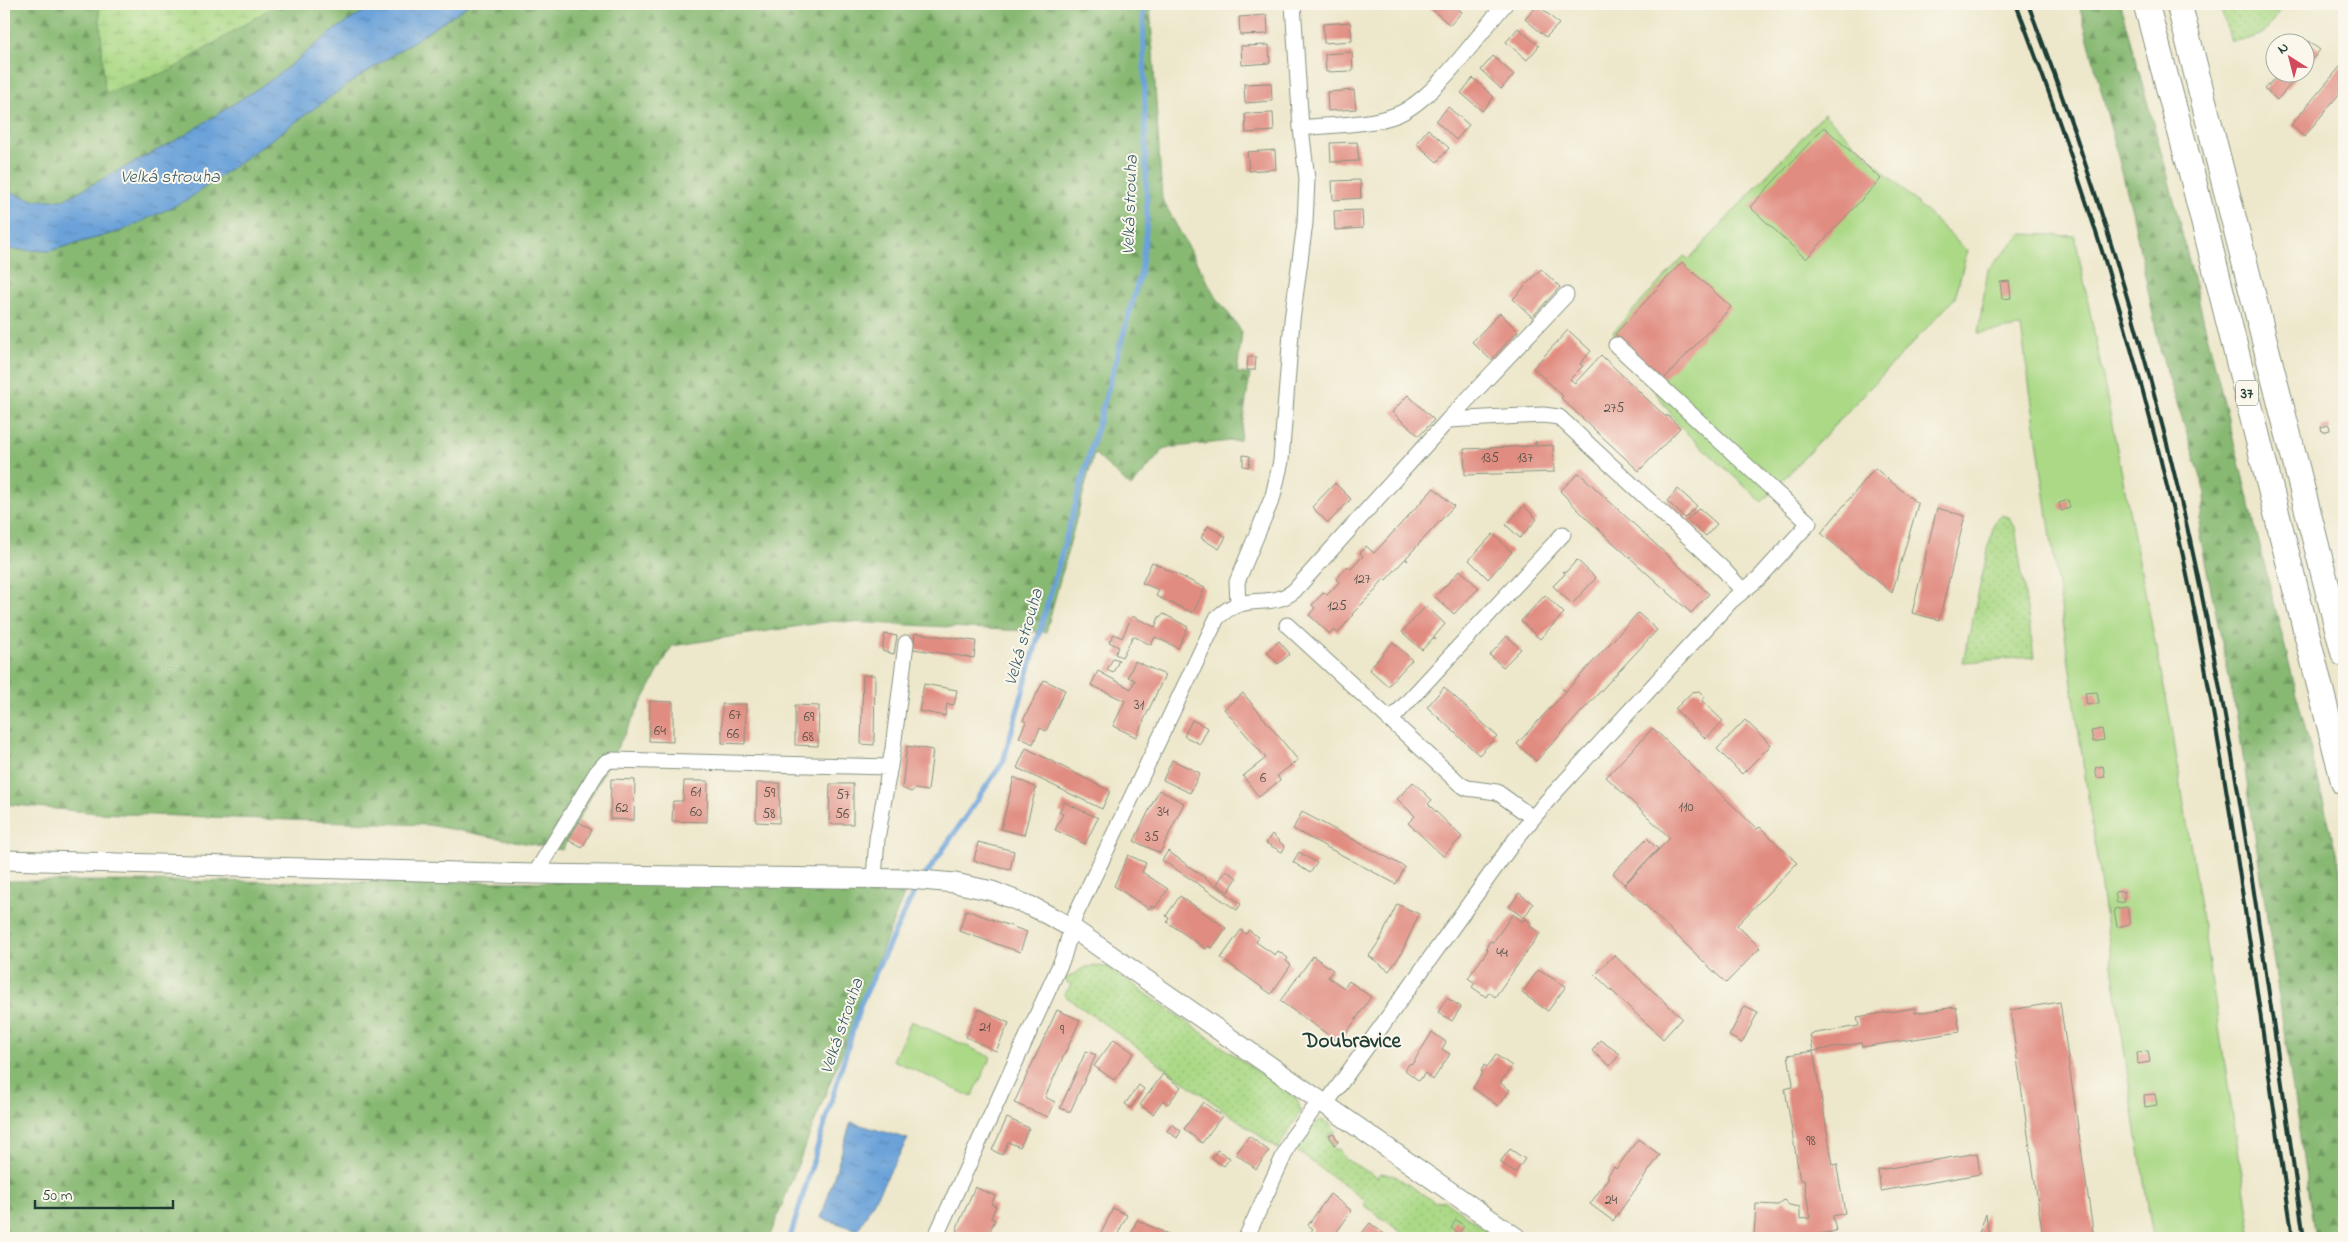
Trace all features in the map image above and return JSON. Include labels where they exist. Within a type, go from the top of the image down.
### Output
[{"type":"highway","name":"37","points":[[2146,4],[2190,167],[2344,783]]},
{"type":"highway","name":"37","points":[[2179,4],[2344,654]]},
{"type":"street","points":[[1238,604],[1237,582],[1270,503],[1281,461],[1292,320],[1307,197],[1294,4]]},
{"type":"street","points":[[1301,128],[1379,120],[1403,112],[1439,82],[1505,4]]},
{"type":"street","points":[[935,1238],[1063,958],[1075,916],[1209,631],[1223,612],[1238,604],[1256,600],[1282,599],[1294,590],[1448,420],[1566,295]]},
{"type":"street","points":[[1246,1238],[1292,1138],[1322,1103],[1533,818],[1688,648],[1743,590],[1759,578],[1809,523],[1616,345]]},
{"type":"street","points":[[1448,420],[1542,415],[1560,417],[1743,590]]},
{"type":"street","points":[[1390,721],[1563,534]]},
{"type":"street","points":[[1287,625],[1460,784],[1467,788],[1501,794],[1533,818]]},
{"type":"street","points":[[874,878],[877,839],[890,767],[906,643]]},
{"type":"street","points":[[535,874],[597,772],[606,762],[612,760],[890,767]]},
{"type":"street","points":[[4,860],[535,874],[874,878],[910,879],[972,886],[1010,897],[1072,928],[1517,1238]]},
{"type":"green space","points":[[4,4],[376,4],[333,31],[274,78],[182,137],[63,200],[33,200],[4,190]]},
{"type":"green space","points":[[99,4],[277,4],[171,70],[105,93]]},
{"type":"green space","points":[[470,4],[1150,4],[1162,199],[1214,294],[1242,332],[1237,373],[1250,374],[1240,440],[1165,448],[1131,487],[1094,453],[1046,632],[832,621],[672,646],[562,850],[429,825],[98,813],[4,804],[4,249],[49,251],[121,231],[187,200],[344,87]]},
{"type":"green space","points":[[2079,4],[2120,4],[2167,173],[2344,884],[2344,1238],[2315,1238],[2237,716],[2199,531],[2206,493],[2161,354],[2132,211]]},
{"type":"green space","points":[[2219,4],[2285,4],[2263,34],[2248,39],[2231,41]]},
{"type":"green space","points":[[1824,114],[1967,251],[1955,298],[1762,502],[1680,427],[1613,332],[1684,256],[1689,259]]},
{"type":"green space","points":[[2022,234],[2075,236],[2172,728],[2252,1238],[2153,1238],[2132,1105],[2021,327],[1978,333],[1988,269]]},
{"type":"green space","points":[[2002,515],[2009,517],[2015,527],[2034,657],[1963,662],[1994,523]]},
{"type":"green space","points":[[4,881],[641,882],[905,892],[769,1238],[4,1238]]},
{"type":"green space","points":[[1085,967],[1108,967],[1297,1099],[1301,1111],[1278,1149],[1064,995],[1071,985],[1064,980]]},
{"type":"green space","points":[[911,1021],[991,1057],[972,1097],[893,1060]]},
{"type":"green space","points":[[1322,1120],[1330,1124],[1336,1132],[1328,1135],[1335,1150],[1339,1149],[1345,1159],[1377,1177],[1381,1173],[1395,1176],[1435,1202],[1444,1200],[1498,1238],[1409,1238],[1364,1205],[1366,1201],[1295,1150],[1306,1132]]},
{"type":"water","name":"Velká strouha","points":[[376,4],[470,4],[344,87],[187,200],[121,231],[49,251],[4,249],[4,190],[33,200],[63,200],[182,137],[274,78],[333,31]]},
{"type":"water","points":[[851,1122],[908,1139],[858,1230],[821,1218]]},
{"type":"building","points":[[1431,4],[1453,4],[1462,12],[1450,25],[1429,7]]},
{"type":"building","points":[[1538,5],[1559,24],[1546,37],[1525,19]]},
{"type":"building","points":[[1267,15],[1268,34],[1240,35],[1239,17]]},
{"type":"building","points":[[1350,22],[1352,41],[1324,43],[1323,24]]},
{"type":"building","points":[[1518,28],[1539,46],[1527,60],[1506,42]]},
{"type":"building","points":[[1269,45],[1270,63],[1242,65],[1241,46]]},
{"type":"building","points":[[2316,47],[2320,50],[2316,55]]},
{"type":"building","points":[[1352,52],[1353,71],[1326,72],[1325,54]]},
{"type":"building","points":[[1493,56],[1514,75],[1501,89],[1481,70]]},
{"type":"building","points":[[2344,62],[2344,88],[2304,137],[2291,125]]},
{"type":"building","points":[[1473,78],[1494,97],[1482,111],[1461,93]]},
{"type":"building","points":[[2272,82],[2292,82],[2277,100],[2265,89]]},
{"type":"building","points":[[1271,83],[1272,101],[1245,103],[1244,84]]},
{"type":"building","points":[[1354,90],[1356,109],[1328,111],[1327,92]]},
{"type":"building","points":[[1448,107],[1469,125],[1456,140],[1436,121]]},
{"type":"building","points":[[1273,113],[1274,131],[1246,133],[1245,114]]},
{"type":"building","points":[[1824,127],[1881,179],[1806,259],[1750,207]]},
{"type":"building","points":[[1428,129],[1449,148],[1437,162],[1416,143]]},
{"type":"building","points":[[1357,142],[1359,161],[1331,162],[1330,143]]},
{"type":"building","points":[[1275,150],[1276,169],[1249,171],[1247,152]]},
{"type":"building","points":[[1360,180],[1361,198],[1333,200],[1332,181]]},
{"type":"building","points":[[1362,210],[1363,228],[1335,230],[1334,211]]},
{"type":"building","points":[[1682,262],[1731,307],[1664,379],[1615,334]]},
{"type":"building","points":[[1541,269],[1560,287],[1532,317],[1513,299]]},
{"type":"building","points":[[2009,281],[2011,298],[2002,299],[2000,282]]},
{"type":"building","points":[[1500,313],[1518,331],[1491,360],[1472,342]]},
{"type":"building","points":[[1568,330],[1591,351],[1580,364],[1583,366],[1570,379],[1575,383],[1601,355],[1680,428],[1639,471],[1561,398],[1563,396],[1533,368]]},
{"type":"building","points":[[1248,357],[1256,357],[1255,370],[1247,370]]},
{"type":"building","points":[[1408,395],[1434,420],[1419,436],[1392,412]]},
{"type":"building","points":[[2329,425],[2330,430],[2322,432],[2321,427]]},
{"type":"building","points":[[1536,441],[1536,446],[1553,445],[1554,472],[1465,475],[1464,449],[1534,446]]},
{"type":"building","points":[[1243,455],[1250,456],[1249,467],[1243,466]]},
{"type":"building","points":[[1875,468],[1918,504],[1892,593],[1821,533]]},
{"type":"building","points":[[1579,473],[1709,594],[1691,613],[1586,518],[1560,491]]},
{"type":"building","points":[[1335,483],[1351,499],[1328,523],[1312,507]]},
{"type":"building","points":[[1434,488],[1454,506],[1406,558],[1408,561],[1405,559],[1386,580],[1384,579],[1377,589],[1352,614],[1338,633],[1334,630],[1330,634],[1309,615],[1315,608],[1312,605],[1324,592],[1327,595],[1333,589],[1339,582],[1336,579],[1348,566],[1351,569],[1363,556],[1360,553],[1366,546],[1374,553]]},
{"type":"building","points":[[1678,489],[1697,506],[1685,518],[1667,501]]},
{"type":"building","points":[[2068,500],[2070,508],[2061,511],[2059,503]]},
{"type":"building","points":[[1524,506],[1537,519],[1520,538],[1506,525]]},
{"type":"building","points":[[1699,508],[1717,524],[1706,536],[1687,520]]},
{"type":"building","points":[[1937,508],[1965,516],[1939,620],[1912,613]]},
{"type":"building","points":[[1208,526],[1226,537],[1219,549],[1201,538]]},
{"type":"building","points":[[1493,534],[1512,552],[1488,579],[1469,560]]},
{"type":"building","points":[[1577,560],[1596,578],[1572,604],[1553,586],[1565,574],[1563,571],[1566,572]]},
{"type":"building","points":[[1152,562],[1205,588],[1193,613],[1156,596],[1159,590],[1142,583]]},
{"type":"building","points":[[1460,570],[1479,588],[1454,614],[1435,597]]},
{"type":"building","points":[[1545,595],[1564,613],[1540,639],[1521,621]]},
{"type":"building","points":[[1426,606],[1445,624],[1434,637],[1436,640],[1433,638],[1422,650],[1402,632]]},
{"type":"building","points":[[1638,613],[1657,630],[1536,761],[1517,744],[1565,692],[1562,689],[1566,691]]},
{"type":"building","points":[[1164,614],[1188,627],[1178,648],[1155,637],[1151,645],[1133,636],[1122,657],[1115,654],[1119,647],[1109,642],[1114,634],[1122,638],[1132,616],[1155,627],[1159,617]]},
{"type":"building","points":[[915,633],[976,641],[974,658],[913,649]]},
{"type":"building","points":[[885,634],[897,636],[894,654],[882,651]]},
{"type":"building","points":[[1507,636],[1521,649],[1503,667],[1490,655]]},
{"type":"building","points":[[1279,641],[1290,654],[1278,664],[1267,652]]},
{"type":"building","points":[[1393,642],[1412,660],[1388,686],[1369,669]]},
{"type":"building","points":[[1113,658],[1119,660],[1113,673],[1107,670]]},
{"type":"building","points":[[1135,661],[1165,675],[1136,737],[1113,726],[1125,701],[1091,685],[1098,671],[1131,689],[1135,680],[1128,677]]},
{"type":"building","points":[[863,675],[875,675],[874,745],[861,744]]},
{"type":"building","points":[[1044,680],[1065,690],[1046,731],[1040,728],[1033,744],[1019,737],[1026,722],[1023,720]]},
{"type":"building","points":[[924,684],[957,690],[954,705],[947,704],[945,716],[919,711]]},
{"type":"building","points":[[1444,687],[1497,736],[1479,755],[1427,707]]},
{"type":"building","points":[[1699,691],[1705,697],[1702,701],[1723,721],[1706,739],[1675,709],[1692,692]]},
{"type":"building","points":[[2097,692],[2099,703],[2087,705],[2085,693]]},
{"type":"building","points":[[1243,693],[1298,760],[1277,776],[1280,780],[1259,797],[1243,776],[1266,758],[1224,709]]},
{"type":"building","points":[[650,701],[673,702],[673,742],[649,741]]},
{"type":"building","points":[[722,704],[746,704],[745,744],[722,743]]},
{"type":"building","points":[[795,705],[819,706],[818,746],[795,745]]},
{"type":"building","points":[[1192,720],[1208,728],[1200,744],[1184,736]]},
{"type":"building","points":[[1745,720],[1771,745],[1742,774],[1717,749]]},
{"type":"building","points":[[1653,728],[1757,829],[1760,827],[1797,863],[1737,925],[1760,948],[1726,983],[1624,885],[1670,838],[1606,777]]},
{"type":"building","points":[[2102,729],[2104,740],[2093,742],[2091,731]]},
{"type":"building","points":[[907,746],[933,750],[928,791],[915,789],[911,792],[902,788]]},
{"type":"building","points":[[1026,748],[1110,791],[1102,809],[1017,768]]},
{"type":"building","points":[[1172,760],[1200,773],[1190,793],[1163,780]]},
{"type":"building","points":[[2103,766],[2105,777],[2097,778],[2095,768]]},
{"type":"building","points":[[1014,777],[1036,788],[1024,835],[1001,829]]},
{"type":"building","points":[[611,779],[635,780],[634,820],[610,819]]},
{"type":"building","points":[[684,781],[708,781],[707,822],[672,821],[673,801],[683,801]]},
{"type":"building","points":[[1413,782],[1432,800],[1428,804],[1462,837],[1443,856],[1408,823],[1415,816],[1397,799]]},
{"type":"building","points":[[757,783],[780,783],[779,823],[756,822]]},
{"type":"building","points":[[830,784],[853,784],[853,824],[829,824]]},
{"type":"building","points":[[1159,790],[1184,803],[1160,853],[1134,841]]},
{"type":"building","points":[[1064,802],[1098,818],[1085,844],[1055,830],[1063,814],[1059,812]]},
{"type":"building","points":[[1302,812],[1405,867],[1396,884],[1293,829]]},
{"type":"building","points":[[579,822],[592,830],[582,848],[568,840]]},
{"type":"building","points":[[1272,834],[1285,847],[1282,852],[1266,843]]},
{"type":"building","points":[[1647,838],[1658,849],[1624,884],[1613,873]]},
{"type":"building","points":[[978,842],[1014,851],[1010,870],[974,861]]},
{"type":"building","points":[[1168,851],[1241,904],[1237,910],[1162,860]]},
{"type":"building","points":[[1299,852],[1317,863],[1310,873],[1293,862]]},
{"type":"building","points":[[1128,855],[1146,863],[1142,872],[1168,889],[1155,908],[1151,906],[1149,909],[1114,886]]},
{"type":"building","points":[[1226,870],[1237,878],[1228,892],[1217,884]]},
{"type":"building","points":[[2124,891],[2125,902],[2117,903],[2115,892]]},
{"type":"building","points":[[1519,893],[1533,904],[1524,918],[1509,907]]},
{"type":"building","points":[[1180,896],[1226,928],[1212,948],[1208,946],[1206,949],[1167,922],[1169,918],[1166,916]]},
{"type":"building","points":[[1397,904],[1419,914],[1401,954],[1389,971],[1369,956],[1380,940]]},
{"type":"building","points":[[2127,907],[2130,924],[2117,927],[2114,909]]},
{"type":"building","points":[[966,910],[1027,932],[1020,952],[959,931]]},
{"type":"building","points":[[1513,914],[1522,921],[1526,919],[1531,923],[1530,926],[1540,933],[1495,997],[1489,992],[1486,997],[1472,987],[1475,983],[1468,978],[1488,950],[1486,948],[1490,941],[1493,942]]},
{"type":"building","points":[[1241,930],[1246,934],[1249,930],[1259,938],[1256,942],[1275,955],[1278,951],[1288,958],[1286,961],[1291,965],[1271,994],[1221,958]]},
{"type":"building","points":[[1614,955],[1682,1018],[1663,1039],[1595,975]]},
{"type":"building","points":[[1313,956],[1333,970],[1328,977],[1344,988],[1349,981],[1371,997],[1340,1043],[1280,1001]]},
{"type":"building","points":[[1538,970],[1566,986],[1548,1011],[1522,993]]},
{"type":"building","points":[[1447,998],[1461,1007],[1452,1021],[1438,1012]]},
{"type":"building","points":[[2060,1002],[2094,1238],[2043,1238],[2010,1010]]},
{"type":"building","points":[[1745,1006],[1758,1012],[1742,1043],[1729,1036]]},
{"type":"building","points":[[1956,1007],[1960,1032],[1862,1047],[1861,1043],[1813,1051],[1810,1034],[1859,1026],[1857,1017],[1915,1008],[1915,1013]]},
{"type":"building","points":[[979,1009],[1009,1023],[996,1051],[966,1037]]},
{"type":"building","points":[[1057,1010],[1080,1020],[1045,1097],[1055,1102],[1048,1117],[1014,1103]]},
{"type":"building","points":[[1432,1032],[1446,1042],[1442,1049],[1450,1054],[1433,1080],[1425,1073],[1419,1081],[1405,1070],[1409,1064],[1413,1063]]},
{"type":"building","points":[[1114,1039],[1134,1053],[1114,1080],[1094,1066]]},
{"type":"building","points":[[1600,1040],[1620,1054],[1610,1066],[1592,1051]]},
{"type":"building","points":[[1086,1051],[1096,1055],[1070,1112],[1060,1108]]},
{"type":"building","points":[[1813,1051],[1833,1165],[1838,1164],[1837,1168],[1845,1213],[1833,1216],[1836,1231],[1804,1237],[1754,1235],[1756,1204],[1778,1205],[1784,1200],[1789,1205],[1800,1207],[1800,1219],[1810,1218],[1804,1180],[1800,1180],[1785,1089],[1792,1087],[1793,1084],[1788,1055]]},
{"type":"building","points":[[2148,1051],[2150,1062],[2138,1064],[2137,1052]]},
{"type":"building","points":[[1496,1055],[1512,1066],[1500,1083],[1510,1090],[1498,1106],[1473,1088],[1483,1072],[1481,1071],[1484,1065],[1487,1067]]},
{"type":"building","points":[[1163,1074],[1181,1087],[1168,1104],[1163,1100],[1153,1114],[1140,1105]]},
{"type":"building","points":[[1139,1085],[1144,1089],[1131,1108],[1125,1104]]},
{"type":"building","points":[[2155,1094],[2157,1105],[2145,1107],[2144,1095]]},
{"type":"building","points":[[1203,1102],[1222,1116],[1202,1143],[1184,1129]]},
{"type":"building","points":[[1007,1118],[1029,1128],[1020,1147],[1008,1142],[1002,1155],[992,1150]]},
{"type":"building","points":[[1172,1124],[1181,1131],[1177,1138],[1167,1131]]},
{"type":"building","points":[[1334,1133],[1338,1142],[1334,1145],[1329,1135]]},
{"type":"building","points":[[1249,1136],[1269,1151],[1256,1169],[1236,1154]]},
{"type":"building","points":[[1638,1139],[1660,1155],[1613,1221],[1590,1204],[1609,1177],[1607,1176],[1614,1167],[1616,1169]]},
{"type":"building","points":[[1510,1149],[1525,1159],[1515,1173],[1500,1162]]},
{"type":"building","points":[[1217,1150],[1230,1158],[1224,1166],[1212,1158]]},
{"type":"building","points":[[1977,1153],[1980,1174],[1881,1191],[1878,1170]]},
{"type":"building","points":[[975,1187],[995,1196],[991,1204],[996,1206],[991,1218],[995,1220],[989,1233],[1001,1238],[974,1238],[956,1230]]},
{"type":"building","points":[[1330,1194],[1352,1211],[1332,1238],[1299,1238],[1302,1234],[1307,1237],[1313,1229],[1308,1225]]},
{"type":"building","points":[[1113,1208],[1127,1215],[1116,1238],[1099,1238]]},
{"type":"building","points":[[1986,1214],[1989,1238],[1977,1238]]},
{"type":"building","points":[[1137,1220],[1177,1238],[1139,1238],[1131,1234]]},
{"type":"building","points":[[1456,1220],[1464,1226],[1459,1233],[1451,1228]]},
{"type":"building","points":[[1370,1223],[1387,1236],[1386,1238],[1358,1238]]},
{"type":"waterway","name":"Velká strouha","points":[[790,1238],[861,1003],[914,892],[1003,762],[1141,271],[1147,222],[1143,4]]},
{"type":"railway","points":[[2016,4],[2070,152],[2118,302],[2178,532],[2209,687],[2222,766],[2293,1238]]},
{"type":"railway","points":[[2028,4],[2076,136],[2119,269],[2157,404],[2190,540],[2225,713],[2240,800],[2304,1238]]},
{"type":"district","name":"Doubravice","points":[[1352,1040]]}]
